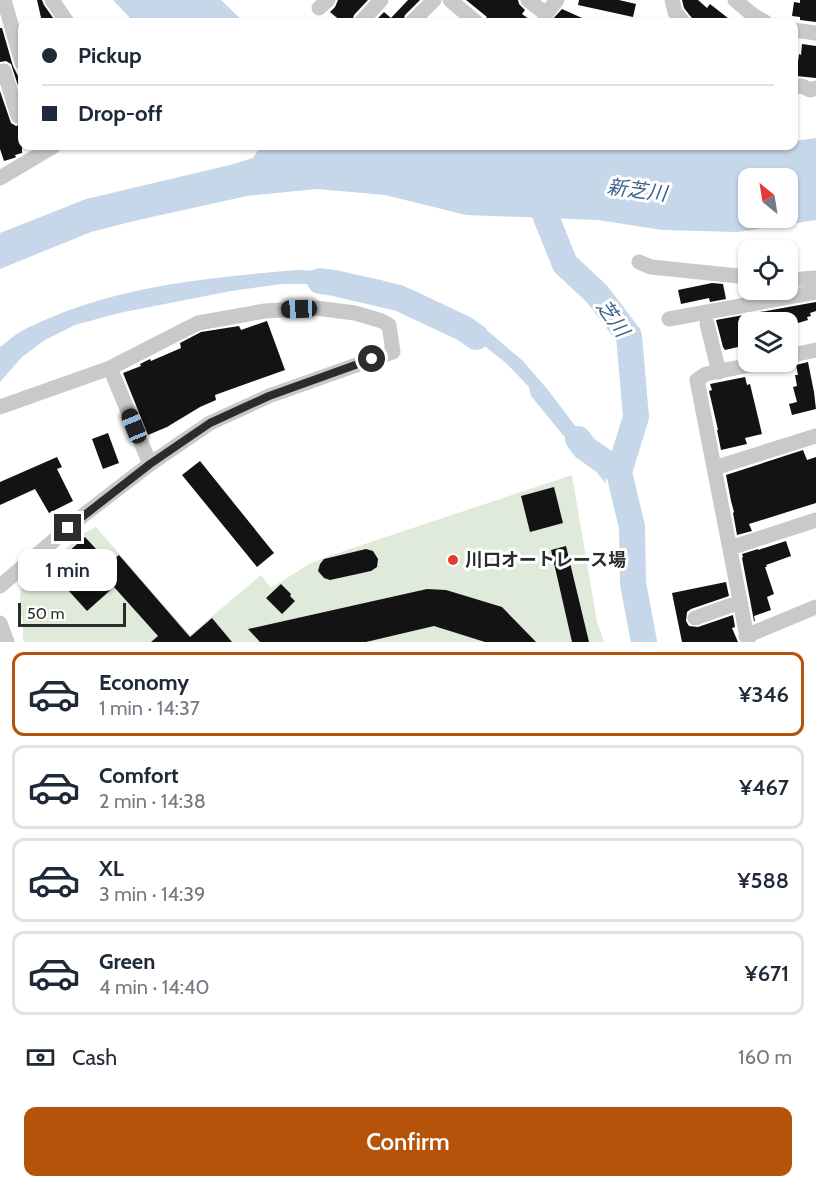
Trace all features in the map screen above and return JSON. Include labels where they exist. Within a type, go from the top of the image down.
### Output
[{"type":"street","points":[[4,0],[18,50]]},
{"type":"street","points":[[52,0],[64,18]]},
{"type":"street","points":[[365,18],[381,0]]},
{"type":"street","points":[[416,18],[434,0]]},
{"type":"street","points":[[528,0],[546,14],[557,0]]},
{"type":"street","points":[[672,0],[675,12],[680,18]]},
{"type":"street","points":[[735,0],[758,18]]},
{"type":"street","points":[[454,4],[471,18]]},
{"type":"street","points":[[798,31],[816,33]]},
{"type":"street","points":[[18,66],[2,72],[18,116]]},
{"type":"street","points":[[798,86],[810,90],[816,88]]},
{"type":"street","points":[[0,178],[47,150]]},
{"type":"street","points":[[639,261],[651,267],[738,276]]},
{"type":"street","points":[[798,279],[816,278]]},
{"type":"street","points":[[669,319],[816,292]]},
{"type":"street","points":[[0,407],[110,368],[198,323],[265,311],[316,308],[355,313],[389,325],[393,352],[269,396],[210,423],[150,464],[85,514],[0,586]]},
{"type":"street","points":[[707,324],[719,372]]},
{"type":"street","points":[[798,354],[816,350]]},
{"type":"street","points":[[110,368],[150,464]]},
{"type":"street","points":[[738,368],[706,374],[697,380],[747,639],[816,607]]},
{"type":"street","points":[[714,468],[816,435]]},
{"type":"street","points":[[729,548],[816,520]]},
{"type":"street","points":[[695,618],[740,602]]},
{"type":"street","points":[[0,623],[7,642]]},
{"type":"green space","name":"川口オートレース場","points":[[572,475],[597,622],[604,642],[24,642],[20,604],[21,589],[81,535],[96,527],[190,635],[261,575],[271,588],[309,564],[329,556]]},
{"type":"water","points":[[113,0],[221,0],[240,18],[130,18]]},
{"type":"water","name":"新芝川","points":[[816,138],[816,220],[798,223],[798,168],[738,168],[738,228],[764,228],[738,232],[662,230],[598,220],[466,215],[385,195],[317,189],[247,196],[138,220],[91,232],[0,269],[0,233],[86,199],[253,158],[258,150],[798,150],[798,140]]},
{"type":"water","points":[[298,270],[339,272],[381,280],[415,291],[456,311],[489,332],[523,361],[576,427],[602,447],[606,484],[531,396],[529,387],[506,363],[468,333],[441,317],[399,299],[366,289],[323,284],[282,284],[231,291],[119,313],[75,325],[45,340],[22,357],[0,382],[0,347],[16,334],[77,307],[170,284]]},
{"type":"building","points":[[37,0],[42,0],[53,18],[41,18]]},
{"type":"building","points":[[338,0],[368,0],[353,18],[337,18],[330,12]]},
{"type":"building","points":[[408,0],[420,0],[404,18],[391,18]]},
{"type":"building","points":[[466,0],[518,0],[525,10],[522,14],[528,18],[486,18]]},
{"type":"building","points":[[579,0],[619,0],[636,4],[633,17],[578,5]]},
{"type":"building","points":[[682,0],[698,0],[707,8],[710,4],[728,18],[692,18],[684,8]]},
{"type":"building","points":[[800,0],[816,0],[816,22],[800,20],[800,17],[792,16],[794,2],[800,3]]},
{"type":"building","points":[[562,9],[582,18],[554,18]]},
{"type":"building","points":[[384,12],[391,18],[378,18]]},
{"type":"building","points":[[0,28],[2,28],[18,76],[18,86],[11,64],[6,61],[0,62]]},
{"type":"building","points":[[802,44],[816,46],[816,78],[798,76],[799,54],[801,55]]},
{"type":"building","points":[[0,91],[11,123],[18,125],[18,150],[22,150],[22,153],[4,161],[0,149]]},
{"type":"building","points":[[712,283],[723,284],[726,299],[710,302],[709,298],[681,304],[678,290]]},
{"type":"building","points":[[816,302],[816,311],[810,313],[808,320],[798,323],[798,312],[760,312]]},
{"type":"building","points":[[738,316],[738,347],[725,350],[716,320]]},
{"type":"building","points":[[267,321],[285,370],[215,395],[216,400],[148,435],[123,373],[141,366],[140,364],[150,359],[151,361],[181,348],[180,343],[201,332],[239,326],[241,330]]},
{"type":"building","points":[[808,362],[816,409],[792,415],[789,404],[797,402],[793,387],[797,386],[795,375],[798,375],[798,364]]},
{"type":"building","points":[[745,377],[747,385],[750,384],[762,434],[745,438],[747,444],[721,450],[709,391],[712,390],[710,384]]},
{"type":"building","points":[[108,433],[119,463],[103,469],[92,439]]},
{"type":"building","points":[[803,450],[807,460],[816,457],[816,503],[749,524],[752,531],[737,535],[726,475]]},
{"type":"building","points":[[57,457],[62,467],[57,469],[73,501],[49,513],[35,489],[0,505],[0,482]]},
{"type":"building","points":[[200,461],[274,553],[257,567],[182,475]]},
{"type":"building","points":[[554,487],[563,523],[530,532],[521,496]]},
{"type":"building","points":[[85,537],[109,563],[119,555],[190,637],[212,618],[232,642],[151,642],[158,636],[114,587],[87,611],[49,569]]},
{"type":"building","points":[[786,541],[791,556],[765,567],[774,594],[767,597],[771,610],[754,616],[754,621],[742,554]]},
{"type":"building","points":[[566,546],[589,642],[572,642],[551,550]]},
{"type":"building","points":[[366,549],[373,551],[378,559],[377,567],[371,571],[330,580],[324,578],[318,571],[324,559]]},
{"type":"building","points":[[726,582],[729,596],[691,609],[687,612],[686,621],[689,626],[698,627],[733,615],[735,627],[732,628],[738,642],[682,642],[672,593]]},
{"type":"building","points":[[281,584],[295,601],[282,614],[266,598]]},
{"type":"building","points":[[427,589],[446,590],[502,607],[536,642],[485,642],[434,626],[366,642],[260,642],[248,629]]},
{"type":"waterway","name":"芝川","points":[[533,185],[565,264],[597,294],[629,336],[636,417],[619,472],[632,527],[633,583],[644,642]]},
{"type":"waterway","points":[[320,281],[399,298],[465,329],[476,337]]},
{"type":"waterway","points":[[578,439],[585,448],[619,472]]},
{"type":"place","name":"川口オートレース場","points":[[453,560]]},
{"type":"route","points":[[68,528],[150,464],[210,423],[269,396],[372,359]]}]
